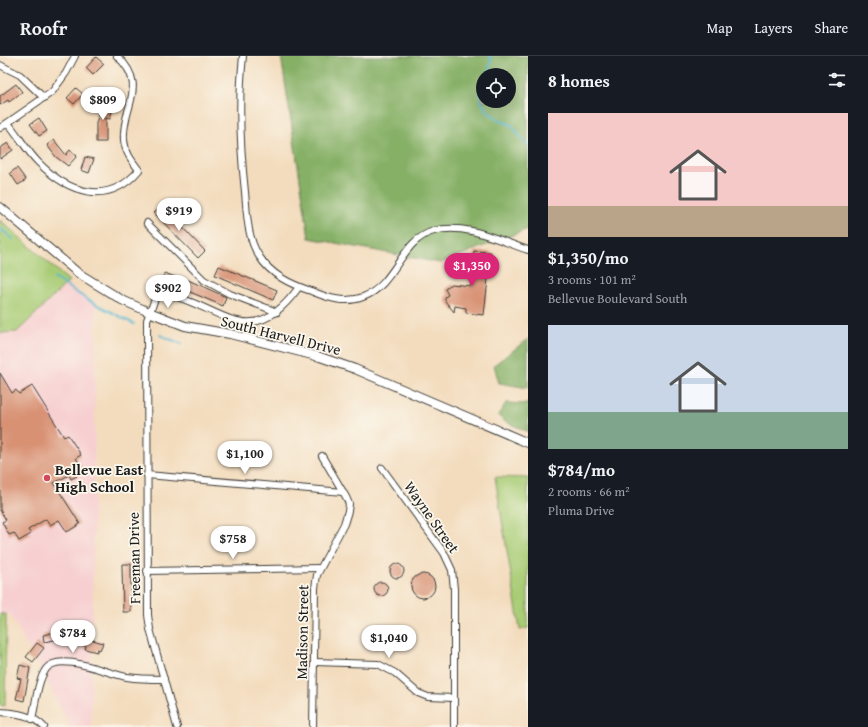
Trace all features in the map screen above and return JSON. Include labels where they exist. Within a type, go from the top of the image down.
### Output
[{"type":"main road","name":"South Harvell Drive","points":[[0,207],[78,273],[122,300],[185,326],[320,357],[355,369],[528,442]]},
{"type":"street","points":[[0,128],[52,92],[66,73],[75,56]]},
{"type":"street","points":[[8,123],[38,162],[76,190],[90,192],[112,191],[123,186],[140,170],[126,151],[124,129],[133,99],[133,87],[127,67],[117,56]]},
{"type":"street","points":[[243,56],[240,130],[251,237],[258,256],[268,268],[280,277],[299,287],[338,300],[349,301],[364,297],[379,288],[417,240],[430,232],[440,230],[470,231],[528,250]]},
{"type":"street","points":[[0,65],[20,75],[44,98]]},
{"type":"street","points":[[147,223],[204,280],[230,294],[277,312]]},
{"type":"street","points":[[149,312],[153,301],[161,293],[175,296],[222,316],[246,322],[262,321],[277,312],[299,287]]},
{"type":"street","name":"Freeman Drive","points":[[149,312],[147,320],[147,571],[150,629],[177,727]]},
{"type":"street","name":"Madison Street","points":[[313,727],[315,588],[320,568],[344,524],[349,504],[322,456]]},
{"type":"street","name":"Wayne Street","points":[[382,468],[444,553],[452,570],[454,589],[454,727]]},
{"type":"street","points":[[147,475],[343,492]]},
{"type":"street","points":[[147,571],[320,568]]},
{"type":"street","points":[[32,718],[40,683],[46,669],[53,663],[60,661],[72,662],[127,677],[164,679]]},
{"type":"street","points":[[314,662],[378,664],[395,674],[418,693],[428,697],[454,698]]},
{"type":"street","points":[[0,712],[23,715],[32,718],[44,727]]},
{"type":"shaded area","name":"Bellevue East High School","points":[[67,284],[96,304],[91,727],[71,727],[10,614],[0,614],[0,333],[17,332]]},
{"type":"green space","points":[[281,56],[528,56],[528,229],[440,263],[309,238]]},
{"type":"green space","points":[[0,220],[69,281],[17,332],[0,333]]},
{"type":"green space","points":[[528,339],[528,388],[499,383],[494,365]]},
{"type":"green space","points":[[506,403],[528,404],[528,432],[504,421],[498,415]]},
{"type":"green space","points":[[495,477],[528,478],[528,628],[520,630]]},
{"type":"green space","points":[[0,614],[6,614],[5,706],[0,705]]},
{"type":"building","points":[[96,57],[104,64],[93,75],[86,68]]},
{"type":"building","points":[[16,84],[22,92],[9,102],[8,100],[0,105],[0,96]]},
{"type":"building","points":[[76,88],[83,94],[74,104],[67,98]]},
{"type":"building","points":[[103,100],[114,102],[110,119],[106,118],[106,142],[96,142],[96,123]]},
{"type":"building","points":[[39,118],[47,131],[39,136],[30,124]]},
{"type":"building","points":[[54,140],[66,155],[70,150],[77,156],[68,166],[56,157],[47,145]]},
{"type":"building","points":[[8,143],[13,150],[0,159],[0,148]]},
{"type":"building","points":[[85,157],[94,159],[89,173],[81,170]]},
{"type":"building","points":[[17,168],[26,180],[18,185],[10,173]]},
{"type":"building","points":[[162,206],[205,251],[198,258],[154,213]]},
{"type":"building","points":[[474,251],[491,252],[484,315],[466,313],[466,308],[455,306],[454,312],[445,301],[445,297],[448,295],[445,289],[451,284],[471,286]]},
{"type":"building","points":[[219,266],[277,290],[273,300],[215,275]]},
{"type":"building","points":[[165,273],[187,282],[188,280],[226,297],[223,306],[162,280]]},
{"type":"building","name":"Bellevue East High School","points":[[0,373],[12,393],[16,390],[19,394],[32,386],[64,437],[68,435],[81,455],[76,458],[82,468],[75,472],[77,476],[71,479],[69,475],[54,483],[80,524],[67,532],[59,520],[50,525],[46,519],[28,530],[31,534],[19,541],[14,533],[9,535],[2,522],[6,520],[0,510]]},
{"type":"building","points":[[122,564],[131,564],[131,612],[123,612]]},
{"type":"building","points":[[397,564],[402,566],[404,571],[402,576],[397,578],[392,576],[390,571],[392,566]]},
{"type":"building","points":[[423,574],[432,577],[435,586],[432,595],[423,598],[414,595],[411,586],[414,577]]},
{"type":"building","points":[[378,582],[384,582],[388,586],[388,592],[384,596],[378,596],[374,592],[374,586]]},
{"type":"building","points":[[73,627],[81,629],[79,636],[103,643],[100,650],[97,649],[97,652],[85,649],[86,646],[70,642]]},
{"type":"building","points":[[63,630],[64,638],[44,642],[43,635]]},
{"type":"building","points":[[37,643],[44,648],[33,662],[26,657]]},
{"type":"building","points":[[20,665],[30,668],[24,701],[16,699],[21,679],[17,678]]},
{"type":"waterway","points":[[489,68],[491,62],[490,56]]},
{"type":"waterway","points":[[486,108],[499,120],[512,126],[523,141],[528,145]]},
{"type":"waterway","points":[[0,228],[13,239]]},
{"type":"waterway","points":[[54,278],[88,300],[134,324]]},
{"type":"waterway","points":[[160,335],[182,344]]},
{"type":"place","name":"Bellevue East High School","points":[[47,478]]}]
